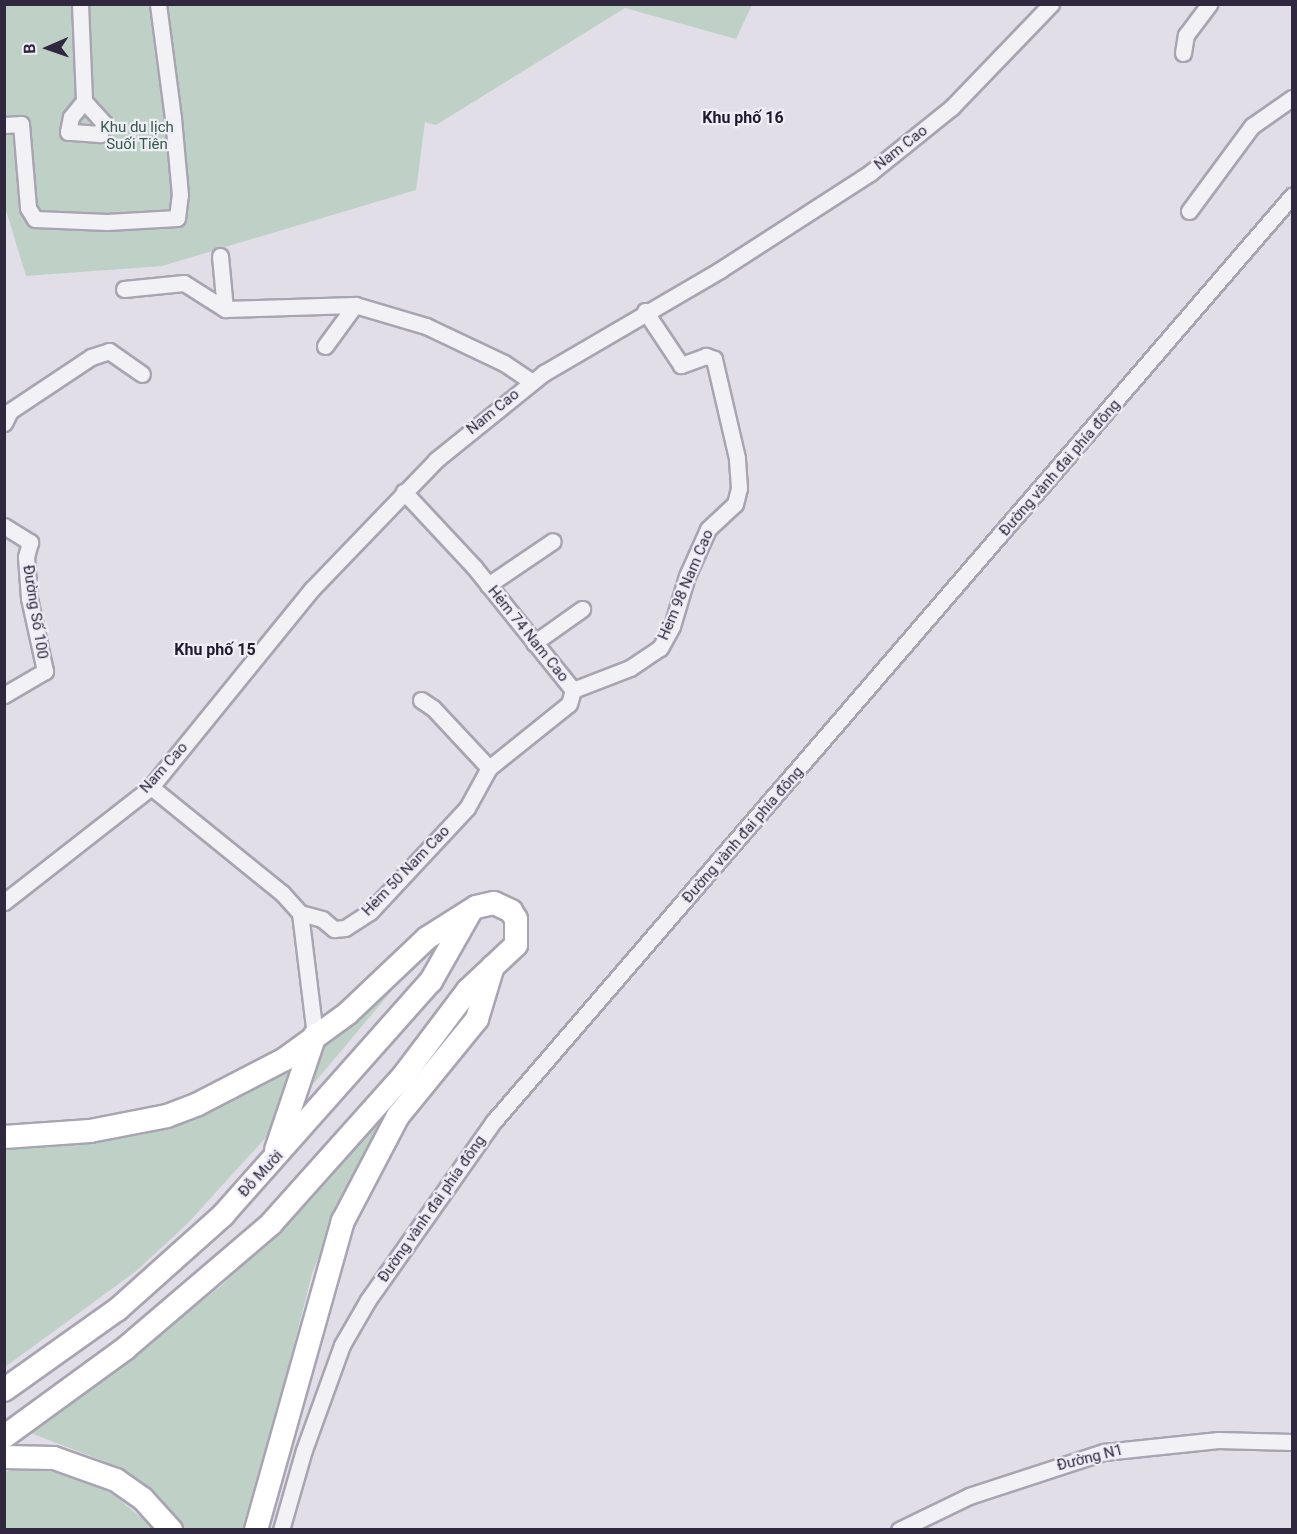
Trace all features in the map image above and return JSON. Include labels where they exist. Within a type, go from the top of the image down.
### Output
[{"type":"highway","name":"Đỗ Mười","points":[[4,1376],[73,1329],[143,1272],[282,1133],[424,968],[448,925],[476,907],[494,903],[516,918],[516,945],[493,966],[224,1253],[162,1307],[4,1422]]},
{"type":"highway","name":"Đỗ Mười","points":[[4,1390],[78,1341],[145,1287],[223,1215],[269,1166],[431,981],[469,913]]},
{"type":"highway","points":[[4,1137],[61,1135],[167,1116],[235,1087],[285,1059],[348,1013],[427,938],[448,925]]},
{"type":"highway","points":[[256,1530],[343,1221],[398,1116],[477,1019],[493,966]]},
{"type":"highway","name":"Đỗ Mười","points":[[4,1437],[126,1348],[238,1256],[302,1192],[404,1075],[432,1033]]},
{"type":"highway","points":[[4,1130],[90,1121],[166,1106],[315,1035]]},
{"type":"highway","points":[[269,1166],[315,1035]]},
{"type":"highway","points":[[4,1457],[54,1458],[105,1475],[143,1499],[171,1530]]},
{"type":"street","points":[[80,4],[84,101]]},
{"type":"street","points":[[4,125],[21,124],[28,208],[35,219],[107,222],[177,218],[180,195],[173,118],[158,4]]},
{"type":"street","name":"Nam Cao","points":[[4,902],[151,787],[312,589],[436,459],[532,382],[645,311],[720,270],[870,172],[952,107],[1052,4]]},
{"type":"street","points":[[1183,54],[1186,34],[1209,4]]},
{"type":"street","points":[[1190,211],[1252,126],[1293,98]]},
{"type":"street","name":"Đường vành đai phía đông","points":[[282,1530],[304,1450],[342,1345],[368,1300],[494,1121],[1293,196]]},
{"type":"street","points":[[220,256],[225,309]]},
{"type":"street","points":[[124,289],[184,284],[225,309],[355,305],[426,326],[504,363],[532,382]]},
{"type":"street","points":[[325,346],[355,305]]},
{"type":"street","name":"Hẻm 98 Nam Cao","points":[[573,690],[630,668],[660,648],[672,626],[687,576],[708,529],[735,504],[739,488],[736,458],[714,359],[706,357],[681,365],[645,311]]},
{"type":"street","points":[[4,423],[10,411],[44,386],[91,357],[109,351],[142,374]]},
{"type":"street","name":"Hẻm 74 Nam Cao","points":[[404,492],[488,585],[573,690],[569,704],[489,768]]},
{"type":"street","name":"Đường Số 100","points":[[4,526],[30,542],[26,557],[29,598],[45,671],[4,695]]},
{"type":"street","points":[[488,585],[553,541]]},
{"type":"street","points":[[534,643],[582,609]]},
{"type":"street","points":[[421,700],[489,768]]},
{"type":"street","name":"Hẻm 50 Nam Cao","points":[[151,787],[282,894],[300,913],[322,919],[334,929],[345,928],[370,912],[467,808],[489,768]]},
{"type":"street","points":[[300,913],[315,1035]]},
{"type":"street","name":"Đường N1","points":[[898,1530],[969,1496],[1104,1452],[1218,1440],[1293,1442]]},
{"type":"green space","name":"Khu du lịch Suối Tiên","points":[[4,5],[752,5],[736,39],[625,8],[436,125],[425,122],[416,190],[162,266],[26,276],[5,207]]},
{"type":"green space","points":[[426,950],[299,1101],[321,1044]]},
{"type":"green space","points":[[300,1058],[270,1133],[187,1224],[135,1272],[5,1367],[5,1143],[90,1137]]},
{"type":"green space","points":[[401,1095],[342,1198],[312,1274],[247,1529],[184,1529],[136,1481],[106,1462],[33,1434],[30,1429],[220,1287],[278,1233]]},
{"type":"green space","points":[[44,1470],[78,1477],[114,1495],[155,1529],[5,1530],[5,1472]]},
{"type":"district","name":"Khu phố 16","points":[[743,118]]},
{"type":"district","name":"Khu phố 15","points":[[215,650]]}]
